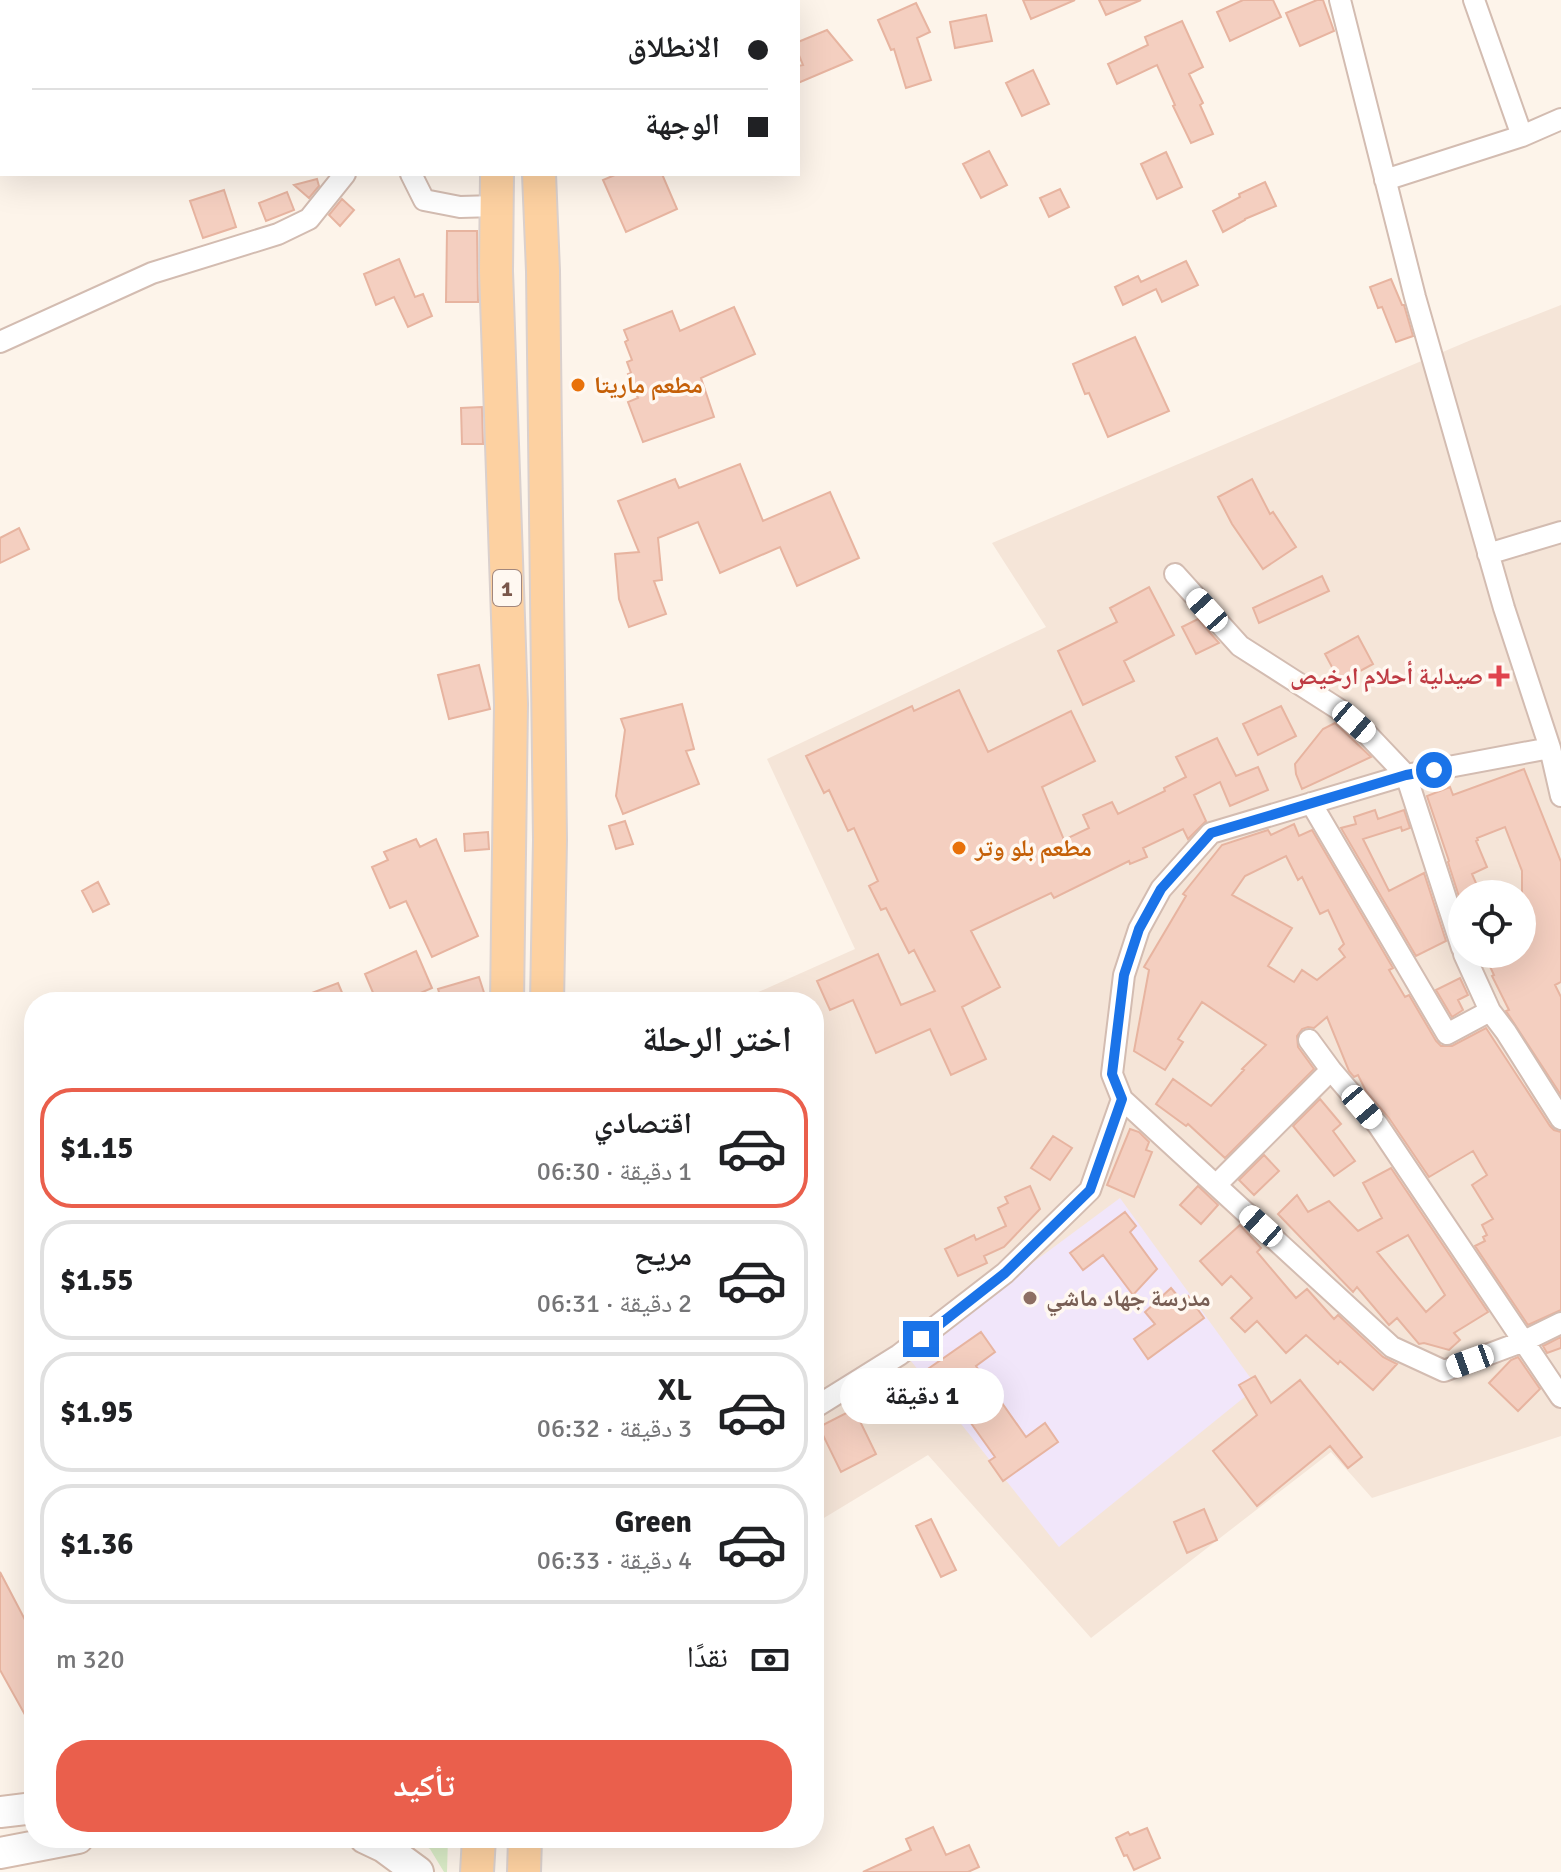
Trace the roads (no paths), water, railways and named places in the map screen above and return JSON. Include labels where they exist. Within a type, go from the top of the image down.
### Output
[{"type":"main road","name":"1","points":[[497,176],[496,271],[511,704],[507,992]]},
{"type":"main road","name":"1","points":[[539,176],[550,840],[547,992]]},
{"type":"main road","points":[[496,271],[543,271]]},
{"type":"main road","points":[[0,1812],[24,1809]]},
{"type":"main road","points":[[0,1853],[26,1848]]},
{"type":"main road","points":[[385,1848],[418,1872]]},
{"type":"main road","points":[[477,1872],[478,1848]]},
{"type":"main road","points":[[524,1872],[525,1848]]},
{"type":"street","points":[[1340,0],[1415,297],[1488,554],[1558,771],[1561,796]]},
{"type":"street","points":[[1474,0],[1522,136]]},
{"type":"street","points":[[1385,180],[1522,136],[1561,119]]},
{"type":"street","points":[[0,342],[152,273],[278,234],[299,224],[309,219],[343,176]]},
{"type":"street","points":[[412,176],[424,200],[460,207],[496,206]]},
{"type":"street","points":[[1488,554],[1561,532]]},
{"type":"street","points":[[1175,574],[1240,646],[1340,710],[1406,775],[1448,905]]},
{"type":"street","points":[[1550,748],[1406,775],[1211,833],[1161,889],[1139,929],[1124,975],[1112,1074],[1122,1099],[1392,1347],[1444,1371],[1524,1341],[1561,1323]]},
{"type":"street","points":[[1311,803],[1447,1034],[1490,1011]]},
{"type":"street","points":[[1470,968],[1490,1011],[1561,1119]]},
{"type":"street","points":[[1309,1040],[1378,1125],[1561,1397]]},
{"type":"street","points":[[1216,1185],[1331,1070]]},
{"type":"street","points":[[824,1402],[899,1355],[994,1282],[1090,1190],[1122,1099]]},
{"type":"place","name":"مطعم ماريتا","points":[[578,385]]},
{"type":"place","name":"صيدلية أحلام ارخيص","points":[[1499,676]]},
{"type":"place","name":"مطعم بلو وتر","points":[[959,848]]},
{"type":"place","name":"مدرسة جهاد ماشي","points":[[1030,1298]]}]
